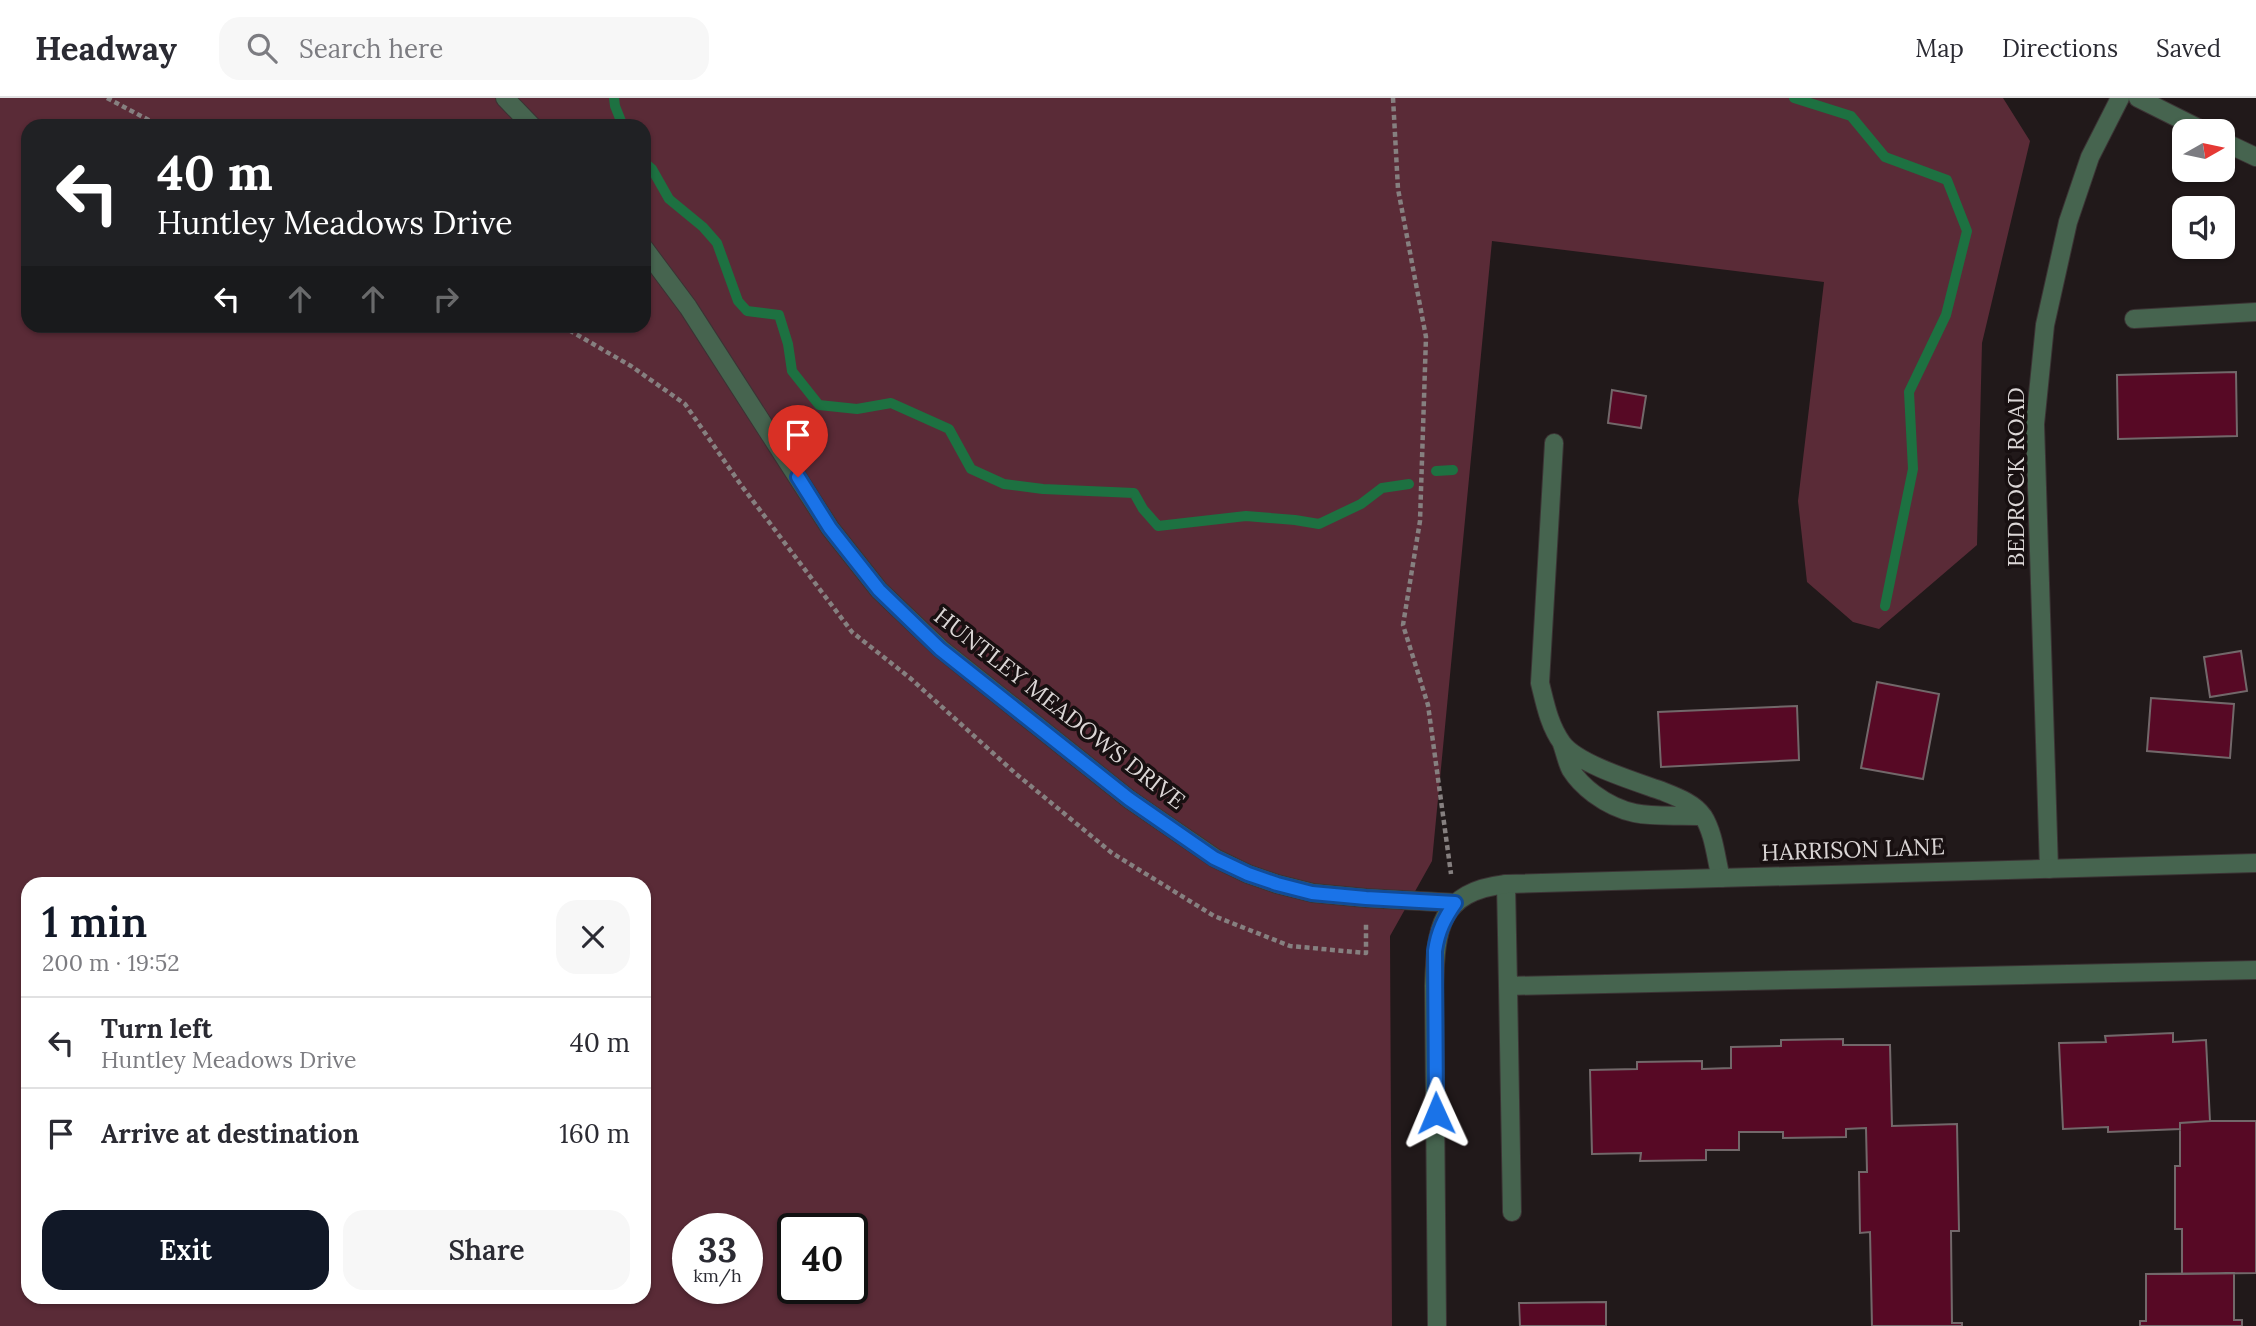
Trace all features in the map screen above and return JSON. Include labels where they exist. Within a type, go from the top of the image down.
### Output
[{"type":"street","points":[[505,98],[525,119]]},
{"type":"street","name":"BEDROCK ROAD","points":[[2049,869],[2035,424],[2045,325],[2068,222],[2090,157],[2120,98]]},
{"type":"street","points":[[2138,98],[2180,119]]},
{"type":"street","points":[[2235,147],[2256,157]]},
{"type":"street","name":"HUNTLEY MEADOWS DRIVE","points":[[651,257],[688,307],[830,528],[879,590],[940,649],[1129,799],[1214,858],[1258,878],[1312,893],[1455,903]]},
{"type":"street","points":[[2134,319],[2256,312]]},
{"type":"street","points":[[1553,443],[1540,683],[1548,716],[1571,770],[1589,790],[1610,806],[1651,816],[1703,816]]},
{"type":"street","points":[[1562,744],[1577,756],[1607,770],[1689,803],[1703,816],[1721,878]]},
{"type":"street","name":"HARRISON LANE","points":[[1455,903],[1469,893],[1485,887],[1506,884],[2256,863]]},
{"type":"street","points":[[1506,884],[1512,1212]]},
{"type":"street","points":[[1437,1326],[1435,962],[1438,933],[1455,903]]},
{"type":"street","points":[[1508,986],[2256,970]]},
{"type":"path","points":[[107,98],[147,119]]},
{"type":"path","points":[[1393,98],[1398,189],[1426,337],[1420,521],[1403,625],[1428,705],[1455,903]]},
{"type":"shaded area","points":[[0,98],[2003,98],[2030,141],[1982,343],[1977,545],[1879,629],[1853,622],[1807,582],[1798,501],[1824,282],[1492,241],[1432,861],[1390,936],[1392,1326],[0,1326]]},
{"type":"building","points":[[2236,372],[2237,436],[2118,439],[2117,375]]},
{"type":"building","points":[[1612,390],[1646,396],[1641,428],[1608,423]]},
{"type":"building","points":[[2241,651],[2247,691],[2210,697],[2204,657]]},
{"type":"building","points":[[1877,682],[1939,694],[1923,779],[1861,768]]},
{"type":"building","points":[[2151,698],[2234,704],[2230,758],[2147,751]]},
{"type":"building","points":[[1797,706],[1799,760],[1661,767],[1658,712]]},
{"type":"building","points":[[2173,1033],[2173,1042],[2206,1040],[2210,1121],[2180,1123],[2180,1129],[2108,1132],[2108,1127],[2063,1129],[2059,1043],[2106,1042],[2105,1036]]},
{"type":"building","points":[[1843,1039],[1843,1045],[1890,1045],[1892,1126],[1957,1124],[1959,1231],[1951,1231],[1952,1323],[1962,1323],[1962,1326],[1872,1326],[1870,1232],[1860,1233],[1859,1172],[1867,1172],[1866,1128],[1846,1129],[1846,1137],[1783,1138],[1783,1132],[1739,1132],[1739,1150],[1706,1150],[1706,1160],[1640,1161],[1641,1153],[1592,1154],[1590,1070],[1637,1069],[1637,1062],[1702,1061],[1702,1069],[1731,1068],[1731,1047],[1781,1046],[1781,1040]]},
{"type":"building","points":[[2256,1121],[2256,1273],[2182,1274],[2182,1229],[2175,1229],[2175,1166],[2180,1166],[2180,1123]]},
{"type":"building","points":[[2234,1273],[2234,1320],[2242,1320],[2242,1326],[2140,1326],[2140,1321],[2146,1321],[2146,1274]]},
{"type":"building","points":[[1606,1302],[1606,1326],[1520,1326],[1519,1303]]},
{"type":"waterway","points":[[614,98],[620,119]]},
{"type":"waterway","points":[[1794,98],[1851,116],[1885,157],[1947,180],[1967,231],[1946,315],[1909,392],[1913,469],[1885,606]]},
{"type":"waterway","points":[[651,168],[669,199],[703,227],[717,243],[738,301],[747,311],[779,315],[788,344],[792,371],[819,405],[857,409],[891,403],[949,429],[971,469],[1004,484],[1043,489],[1134,493],[1143,509],[1158,526],[1246,516],[1319,524],[1361,504],[1382,488],[1409,484]]},
{"type":"waterway","points":[[1436,471],[1453,470]]},
{"type":"route","points":[[798,477],[830,528],[879,590],[940,649],[1129,799],[1214,858],[1248,874],[1312,893],[1455,903],[1438,933],[1435,951],[1436,1113]]}]
